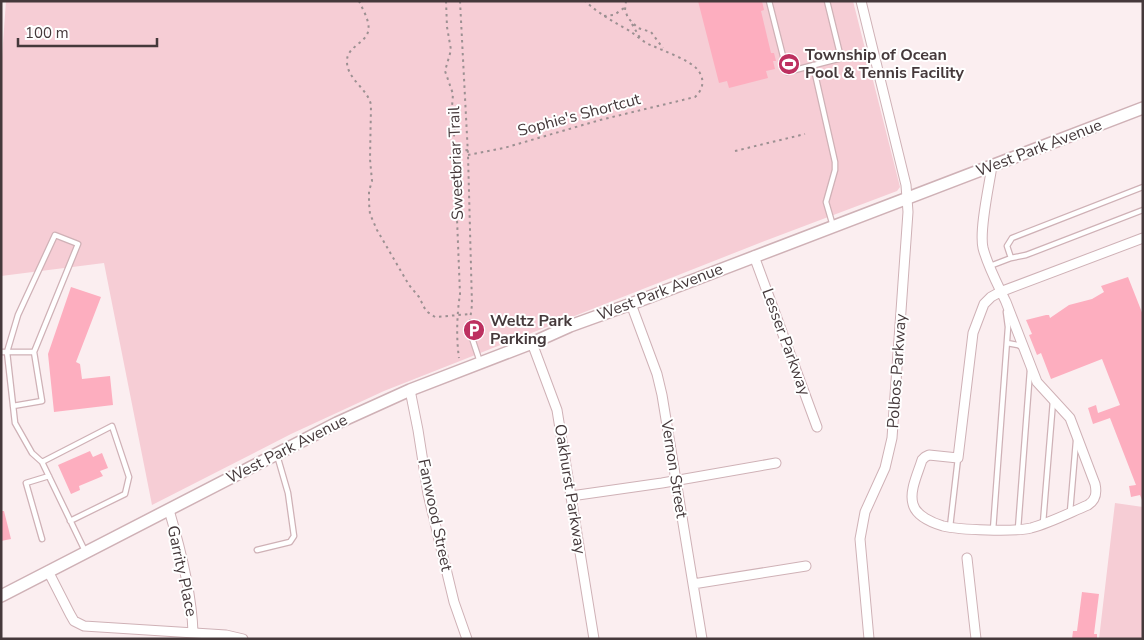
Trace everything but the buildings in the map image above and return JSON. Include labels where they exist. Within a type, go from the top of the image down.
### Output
[{"type":"street","name":"Polbos Parkway","points":[[861,1],[908,197],[892,438],[885,468],[865,512],[860,538],[870,639]]},
{"type":"street","name":"West Park Avenue","points":[[1,596],[337,422],[410,390],[532,343],[570,326],[1143,108]]},
{"type":"street","points":[[992,166],[983,236],[984,249],[1000,292],[1006,302],[1037,382],[1067,414],[1096,484],[1096,493],[1091,503],[1030,528],[992,530],[950,527],[937,524],[918,513],[913,504],[912,494],[924,457],[958,458],[973,333],[984,304],[991,296],[1000,292],[1143,238]]},
{"type":"street","name":"Lesser Parkway","points":[[754,256],[817,427]]},
{"type":"street","name":"Vernon Street","points":[[631,304],[658,374],[702,639]]},
{"type":"street","name":"Oakhurst Parkway","points":[[532,343],[557,410],[594,639]]},
{"type":"street","name":"Fanwood Street","points":[[410,390],[428,494],[454,602],[466,639]]},
{"type":"street","points":[[571,496],[776,463]]},
{"type":"street","name":"Garrity Place","points":[[168,510],[175,532],[193,613],[193,633]]},
{"type":"street","points":[[967,558],[976,639]]},
{"type":"street","points":[[693,584],[806,566]]},
{"type":"street","points":[[48,572],[70,614],[78,624],[84,626],[226,635],[243,639]]},
{"type":"lane","points":[[769,1],[787,72],[873,50]]},
{"type":"lane","points":[[827,1],[841,58]]},
{"type":"lane","points":[[813,66],[836,162],[826,202],[833,226]]},
{"type":"lane","points":[[1010,258],[1008,246],[1012,238],[1143,186]]},
{"type":"lane","points":[[990,266],[1010,258],[1026,255],[1143,210]]},
{"type":"lane","points":[[13,406],[42,401],[34,352],[78,244],[55,235],[18,315],[7,352],[13,406],[15,423],[32,454],[42,462],[86,552]]},
{"type":"lane","points":[[992,530],[1007,343],[1007,319],[1000,292]]},
{"type":"lane","points":[[470,324],[480,363]]},
{"type":"lane","points":[[1007,343],[1018,345],[1025,351]]},
{"type":"lane","points":[[1,352],[34,352]]},
{"type":"lane","points":[[1018,529],[1031,366]]},
{"type":"lane","points":[[1043,523],[1053,401]]},
{"type":"lane","points":[[42,462],[112,426],[128,478],[125,494],[70,521]]},
{"type":"lane","points":[[1070,512],[1076,436]]},
{"type":"lane","points":[[257,550],[290,542],[294,536],[288,493],[277,453]]},
{"type":"lane","points":[[950,527],[958,458]]},
{"type":"lane","points":[[42,539],[26,483],[49,476]]},
{"type":"path","points":[[359,1],[367,20],[368,32],[364,40],[348,55],[347,64],[358,84],[369,97],[371,105],[370,159],[372,181],[369,191],[369,203],[372,220],[426,311],[435,317],[470,314]]},
{"type":"path","points":[[446,1],[447,27],[451,50],[445,71],[453,94],[451,120],[455,128],[453,143],[454,147],[458,150],[468,150]]},
{"type":"path","name":"Sweetbriar Trail","points":[[460,1],[468,150],[472,305],[470,324]]},
{"type":"path","points":[[585,1],[601,15],[641,40],[664,50]]},
{"type":"path","points":[[626,1],[625,14],[641,30],[651,32],[664,50]]},
{"type":"path","points":[[601,15],[614,15],[625,6]]},
{"type":"path","points":[[631,21],[641,40]]},
{"type":"path","name":"Sophie's Shortcut","points":[[468,154],[504,148],[609,117],[695,97],[701,91],[703,84],[699,72],[692,64],[664,50]]},
{"type":"path","points":[[736,151],[805,134]]},
{"type":"path","points":[[458,150],[455,158],[455,168],[460,294],[457,339],[459,358]]},
{"type":"shaded area","points":[[6,1],[853,1],[900,187],[897,191],[384,391],[291,434],[152,505],[104,263],[1,276],[1,71]]},
{"type":"shaded area","points":[[1115,503],[1143,507],[1143,639],[1099,639]]},
{"type":"place","name":"Township of Ocean Pool & Tennis Facility","points":[[789,64]]},
{"type":"place","name":"Weltz Park Parking","points":[[474,330]]}]
